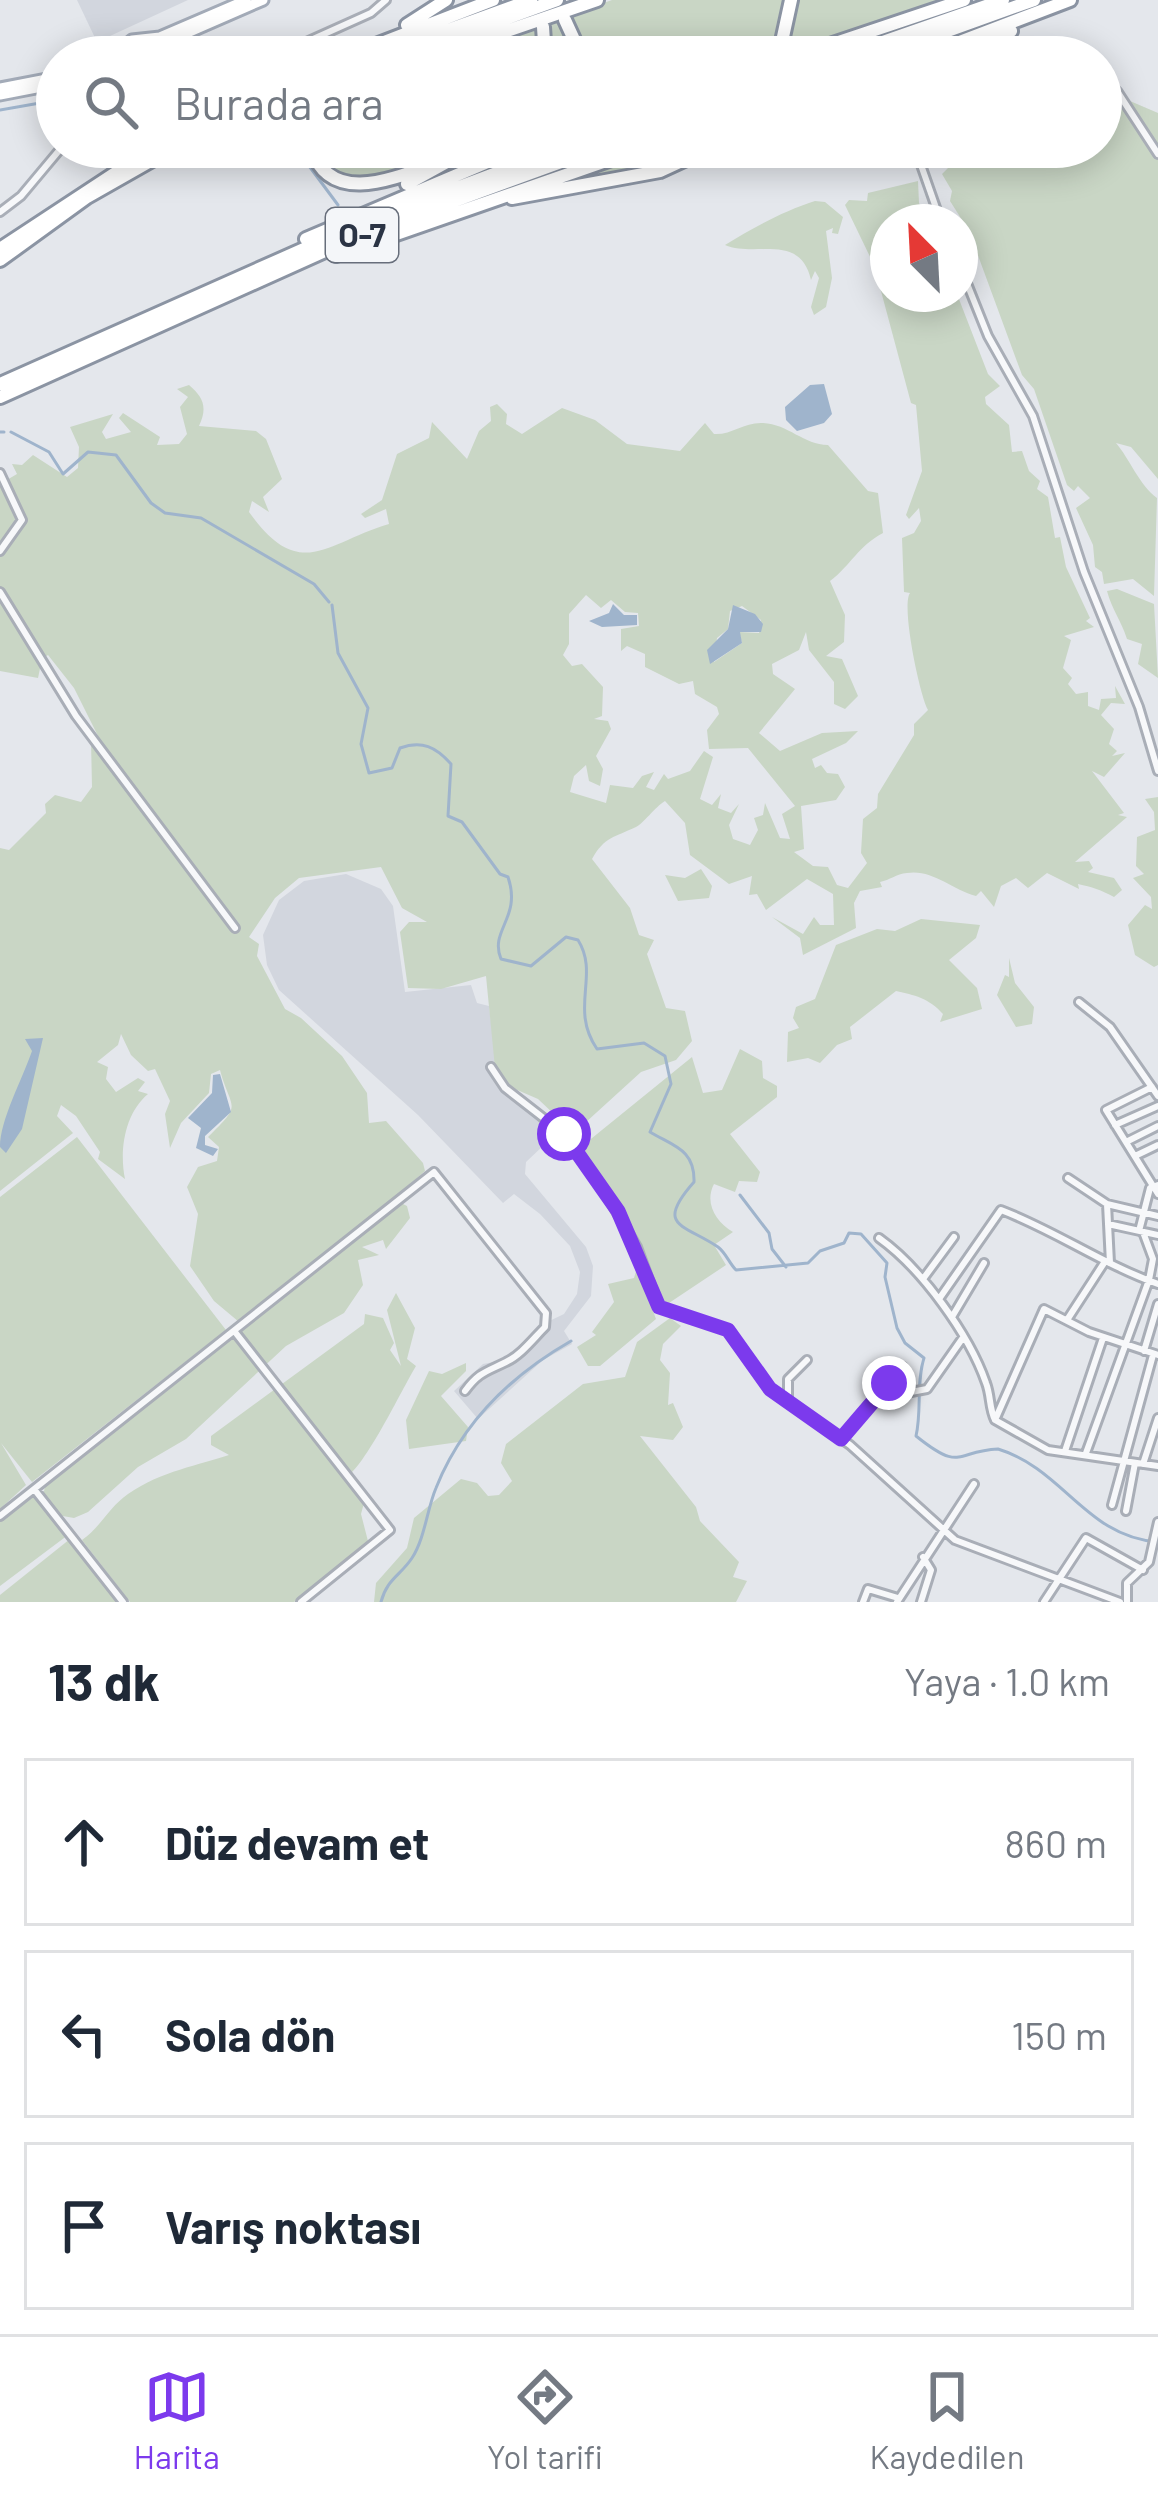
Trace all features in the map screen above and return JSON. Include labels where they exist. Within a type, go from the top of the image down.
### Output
[{"type":"highway","points":[[380,36],[446,0]]},
{"type":"highway","points":[[397,36],[493,0]]},
{"type":"highway","points":[[432,36],[531,0]]},
{"type":"highway","points":[[458,36],[557,0]]},
{"type":"highway","points":[[492,36],[597,0]]},
{"type":"highway","points":[[783,36],[791,0]]},
{"type":"highway","points":[[857,36],[964,0]]},
{"type":"highway","points":[[900,36],[1004,0]]},
{"type":"highway","points":[[934,36],[1034,0]]},
{"type":"highway","points":[[975,36],[1070,0]]},
{"type":"highway","points":[[1003,36],[1081,0]]},
{"type":"highway","points":[[565,20],[572,36]]},
{"type":"highway","points":[[543,26],[544,36]]},
{"type":"highway","points":[[0,246],[119,168]]},
{"type":"highway","points":[[0,264],[51,221],[139,168]]},
{"type":"highway","points":[[73,206],[144,168]]},
{"type":"highway","points":[[324,168],[328,175],[362,185],[421,168]]},
{"type":"highway","points":[[122,335],[432,168]]},
{"type":"highway","points":[[270,256],[469,168]]},
{"type":"highway","name":"O-7","points":[[0,397],[122,335],[386,214],[510,168]]},
{"type":"highway","name":"O-7","points":[[0,384],[356,237],[545,168]]},
{"type":"highway","points":[[122,335],[585,168]]},
{"type":"highway","points":[[356,247],[494,202],[666,168]]},
{"type":"main road","points":[[152,36],[246,0]]},
{"type":"main road","points":[[180,36],[263,0]]},
{"type":"main road","points":[[0,92],[36,85]]},
{"type":"street","points":[[320,36],[371,13],[386,0]]},
{"type":"street","points":[[1122,97],[1158,154]]},
{"type":"street","points":[[0,212],[44,168]]},
{"type":"street","points":[[922,168],[935,204]]},
{"type":"street","points":[[978,311],[1034,416],[1084,572],[1139,707],[1158,771]]},
{"type":"street","points":[[0,473],[22,520],[0,551]]},
{"type":"street","points":[[0,592],[76,716],[235,928]]},
{"type":"street","points":[[1078,1003],[1110,1027],[1158,1096]]},
{"type":"street","points":[[491,1066],[505,1088],[564,1134],[600,1184],[637,1247],[659,1307],[728,1330],[764,1382],[841,1439],[970,1548],[1123,1602],[1127,1583],[1143,1570],[1158,1522]]},
{"type":"street","points":[[1086,1453],[1122,1344],[1153,1282],[1153,1259],[1142,1231],[1144,1212],[1156,1188],[1106,1110],[1152,1088]]},
{"type":"street","points":[[1115,1125],[1158,1106]]},
{"type":"street","points":[[1126,1142],[1158,1126]]},
{"type":"street","points":[[1135,1156],[1158,1145]]},
{"type":"street","points":[[1143,1172],[1158,1165]]},
{"type":"street","points":[[0,1516],[434,1172],[546,1312],[545,1327],[531,1342],[510,1361],[479,1371],[465,1391]]},
{"type":"street","points":[[1068,1178],[1107,1204],[1158,1216]]},
{"type":"street","points":[[1066,1322],[1107,1263],[1107,1204]]},
{"type":"street","points":[[939,1299],[1001,1210],[1153,1282]]},
{"type":"street","points":[[1108,1224],[1158,1235]]},
{"type":"street","points":[[923,1279],[954,1237]]},
{"type":"street","points":[[878,1238],[939,1299],[986,1382],[995,1420],[1030,1442],[1158,1466]]},
{"type":"street","points":[[951,1319],[983,1263]]},
{"type":"street","points":[[1144,1351],[1158,1304]]},
{"type":"street","points":[[995,1420],[1044,1310],[1103,1338],[1155,1355],[1120,1460],[1112,1505]]},
{"type":"street","points":[[235,1332],[390,1530],[301,1602]]},
{"type":"street","points":[[1065,1450],[1103,1338]]},
{"type":"street","points":[[915,1390],[962,1340]]},
{"type":"street","points":[[788,1402],[788,1379],[807,1360]]},
{"type":"street","points":[[841,1439],[903,1367]]},
{"type":"street","points":[[1126,1511],[1158,1418]]},
{"type":"street","points":[[863,1602],[868,1589],[898,1600],[974,1484]]},
{"type":"street","points":[[34,1489],[123,1602]]},
{"type":"street","points":[[1044,1602],[1079,1543],[1088,1538],[1124,1564],[1143,1570]]},
{"type":"street","points":[[921,1602],[931,1570],[923,1557]]},
{"type":"shaded area","points":[[77,0],[188,0],[110,36],[94,36]]},
{"type":"shaded area","points":[[346,874],[381,889],[393,906],[405,992],[471,985],[477,1003],[489,1006],[498,1077],[562,1128],[526,1162],[525,1174],[586,1247],[593,1266],[591,1296],[564,1331],[572,1344],[543,1360],[478,1419],[454,1391],[483,1364],[510,1359],[541,1325],[564,1314],[577,1294],[580,1272],[570,1246],[540,1214],[514,1194],[503,1203],[418,1115],[279,990],[267,965],[263,935],[279,900],[304,881]]},
{"type":"green space","points":[[612,0],[948,0],[843,36],[549,36],[548,28],[538,31],[538,36],[512,36]]},
{"type":"green space","points":[[1130,101],[1158,113],[1158,147]]},
{"type":"green space","points":[[1122,103],[1158,159],[1158,479],[1131,447],[1116,443],[1157,498],[1154,596],[1133,579],[1104,584],[1102,572],[1095,567],[1093,545],[1076,508],[1090,498],[1078,486],[1074,491],[1067,485],[1034,389],[1022,375],[978,255],[978,204],[952,204],[952,191],[942,174],[948,168],[1122,168]]},
{"type":"green space","points":[[331,168],[408,168],[378,177],[341,174]]},
{"type":"green space","points":[[596,168],[646,168],[532,189]]},
{"type":"green space","points":[[918,181],[919,204],[870,204],[870,257],[845,205],[849,200],[867,201],[868,193]]},
{"type":"green space","points":[[815,201],[825,202],[843,217],[838,234],[832,233],[833,228],[826,231],[832,278],[826,307],[814,315],[811,307],[819,278],[815,271],[811,280],[797,256],[725,245]]},
{"type":"green space","points":[[887,312],[964,312],[988,374],[1000,386],[985,397],[986,404],[1009,425],[1012,452],[1022,451],[1029,471],[1040,481],[1037,489],[1048,497],[1055,538],[1060,537],[1066,567],[1090,618],[1086,621],[1094,627],[1064,636],[1071,640],[1063,668],[1072,678],[1068,684],[1076,694],[1088,692],[1088,706],[1099,710],[1101,699],[1116,698],[1115,686],[1125,704],[1111,703],[1101,715],[1114,729],[1109,744],[1117,751],[1112,756],[1125,753],[1104,777],[1092,771],[1124,813],[1118,815],[1127,817],[1075,862],[1089,861],[1093,868],[1088,872],[1114,878],[1122,890],[1114,897],[1078,884],[1079,889],[1047,873],[1028,888],[1016,878],[1001,886],[994,907],[981,891],[976,896],[925,874],[903,874],[880,882],[882,887],[860,891],[854,903],[856,928],[803,955],[800,938],[772,917],[803,934],[814,917],[820,925],[834,925],[833,894],[807,879],[766,910],[757,894],[749,895],[752,876],[729,884],[690,855],[685,823],[665,801],[639,825],[606,842],[592,859],[630,908],[639,935],[654,940],[647,954],[666,1008],[685,1011],[692,1041],[676,1060],[641,1072],[574,1133],[538,1099],[508,1086],[495,1068],[486,976],[441,989],[408,988],[400,932],[409,922],[427,922],[402,908],[381,867],[299,878],[275,898],[249,937],[259,944],[257,956],[285,1009],[342,1056],[367,1093],[369,1123],[386,1121],[423,1163],[425,1171],[393,1199],[407,1206],[410,1218],[386,1249],[383,1240],[362,1247],[379,1255],[358,1260],[363,1285],[344,1313],[286,1346],[186,1439],[138,1467],[88,1512],[74,1518],[57,1515],[43,1495],[45,1487],[245,1327],[214,1301],[190,1266],[198,1214],[187,1187],[198,1167],[217,1161],[219,1147],[208,1137],[232,1106],[220,1070],[211,1074],[209,1093],[181,1123],[170,1148],[165,1114],[170,1101],[155,1069],[148,1071],[131,1055],[121,1034],[118,1045],[97,1062],[108,1067],[106,1079],[116,1092],[138,1078],[145,1082],[138,1091],[148,1094],[134,1111],[126,1133],[125,1179],[98,1159],[100,1152],[76,1116],[61,1105],[57,1116],[73,1133],[0,1191],[0,848],[9,850],[46,813],[45,804],[55,795],[81,802],[92,787],[91,740],[105,750],[74,688],[48,655],[42,659],[38,678],[0,671],[0,484],[17,474],[12,464],[22,465],[33,455],[67,477],[78,468],[79,447],[70,427],[113,414],[102,432],[106,439],[131,432],[119,418],[123,413],[160,437],[157,445],[179,444],[187,434],[180,407],[188,397],[177,389],[189,385],[203,403],[199,426],[256,431],[266,439],[282,479],[263,497],[269,512],[252,501],[249,512],[284,547],[315,552],[389,524],[386,509],[365,518],[361,514],[382,500],[397,454],[429,438],[432,422],[467,459],[479,431],[491,421],[490,407],[497,404],[507,414],[506,424],[522,434],[562,408],[595,420],[627,444],[680,451],[705,423],[714,434],[763,423],[828,445],[868,491],[878,493],[883,533],[830,581],[845,615],[844,642],[826,656],[842,659],[858,696],[845,709],[834,704],[834,682],[809,650],[806,632],[799,650],[772,664],[773,674],[795,689],[759,733],[780,751],[822,733],[858,731],[846,743],[812,759],[815,768],[821,765],[827,773],[838,774],[845,787],[836,800],[801,806],[804,849],[794,852],[813,866],[828,867],[837,885],[848,888],[867,863],[861,853],[863,819],[877,808],[878,794],[914,735],[914,724],[928,710],[912,650],[910,593],[904,592],[902,538],[914,533],[921,521],[919,508],[909,519],[906,515],[922,471],[916,405],[911,403]],"holes":[[[586,595],[601,608],[611,600],[625,612],[638,613],[639,626],[621,629],[621,651],[627,646],[645,654],[645,667],[679,684],[693,681],[695,694],[717,707],[719,714],[707,730],[709,749],[748,748],[795,806],[782,814],[790,839],[780,838],[765,803],[763,815],[754,818],[758,830],[750,845],[733,839],[729,825],[739,804],[731,813],[718,808],[721,794],[712,805],[700,799],[713,757],[704,751],[690,771],[668,779],[664,774],[654,790],[646,787],[654,772],[642,776],[633,788],[610,785],[606,803],[570,792],[574,776],[586,765],[589,781],[600,786],[603,769],[596,756],[611,729],[608,721],[594,719],[602,716],[603,687],[582,664],[572,666],[563,655],[569,644],[569,614]],[[742,606],[761,620],[759,633],[739,632],[742,643],[714,662],[717,638],[728,629],[730,611]]]},
{"type":"green space","points":[[1117,589],[1154,604],[1158,678],[1138,664],[1142,644],[1127,639],[1107,591]]},
{"type":"green space","points":[[1158,797],[1158,965],[1154,967],[1135,955],[1128,925],[1145,905],[1152,909],[1151,897],[1133,878],[1144,874],[1136,866],[1137,837],[1155,830],[1154,812],[1145,799]]},
{"type":"green space","points":[[701,869],[712,886],[709,898],[678,901],[665,875],[685,878]]},
{"type":"green space","points":[[921,919],[980,925],[976,938],[949,960],[977,988],[982,1009],[940,1022],[943,1014],[932,1004],[896,991],[850,1027],[852,1039],[837,1045],[820,1063],[808,1058],[787,1062],[788,1032],[799,1028],[793,1018],[796,1007],[815,999],[836,945],[877,929],[895,931]]},
{"type":"green space","points":[[1009,958],[1015,983],[1034,1007],[1032,1024],[1016,1027],[997,995],[1005,975],[1009,977]]},
{"type":"green space","points":[[740,1049],[762,1061],[763,1078],[777,1086],[777,1097],[730,1134],[760,1172],[757,1182],[739,1181],[735,1192],[714,1184],[713,1211],[733,1232],[714,1245],[726,1265],[666,1305],[624,1212],[581,1147],[692,1057],[703,1093],[722,1090]]},
{"type":"green space","points":[[77,1137],[226,1330],[32,1482],[1,1443],[26,1485],[0,1509],[0,1197]]},
{"type":"green space","points":[[637,1268],[656,1319],[600,1366],[588,1366],[577,1347],[596,1335],[592,1332],[614,1302],[608,1284],[634,1278]]},
{"type":"green space","points":[[396,1293],[415,1328],[407,1359],[416,1366],[372,1444],[345,1478],[364,1503],[361,1514],[369,1545],[294,1602],[130,1602],[82,1540],[121,1499],[141,1486],[229,1455],[211,1445],[211,1436],[364,1324],[365,1314],[383,1318],[394,1343],[390,1350],[401,1366],[387,1310]]},
{"type":"green space","points":[[670,1318],[681,1326],[663,1344],[660,1360],[670,1373],[668,1405],[673,1403],[683,1427],[673,1440],[640,1436],[696,1507],[700,1521],[739,1562],[733,1577],[747,1581],[736,1602],[374,1602],[376,1583],[407,1548],[414,1518],[461,1479],[477,1483],[488,1496],[499,1495],[512,1481],[501,1463],[506,1444],[583,1384],[625,1377],[637,1342]]},
{"type":"green space","points":[[466,1363],[466,1371],[441,1396],[468,1427],[466,1441],[409,1449],[406,1420],[429,1371],[442,1374]]},
{"type":"green space","points":[[34,1493],[68,1535],[0,1586],[0,1520]]},
{"type":"green space","points":[[70,1539],[120,1602],[0,1602],[0,1595]]},
{"type":"water","points":[[824,384],[832,414],[824,423],[797,431],[786,420],[785,407],[810,385]]},
{"type":"water","points":[[613,604],[624,615],[637,615],[637,625],[602,627],[589,621],[609,613]]},
{"type":"water","points":[[733,605],[755,614],[763,624],[761,632],[740,632],[742,643],[710,664],[707,650],[728,629]]},
{"type":"water","points":[[43,1038],[22,1129],[6,1153],[0,1147],[4,1125],[32,1051],[25,1039]]},
{"type":"water","points":[[220,1074],[231,1112],[205,1136],[205,1145],[218,1149],[213,1156],[196,1148],[201,1128],[188,1118],[212,1093],[213,1075]]},
{"type":"waterway","points":[[0,110],[36,104]]},
{"type":"waterway","points":[[311,168],[338,205]]},
{"type":"waterway","points":[[11,432],[49,452],[63,474],[88,452],[116,455],[151,503],[165,513],[201,518],[314,584],[329,602]]},
{"type":"waterway","points":[[332,605],[338,653],[368,708],[361,744],[369,773],[392,768],[400,748],[422,745],[440,753],[451,764],[448,816],[462,822],[500,874],[508,877],[511,903],[499,940],[501,959],[531,966],[566,937],[578,940],[586,966],[585,1020],[597,1049],[644,1043],[665,1056],[671,1084],[650,1132],[681,1150],[691,1162],[694,1182],[676,1208],[678,1223],[718,1247],[736,1270],[808,1263],[820,1251],[844,1243],[849,1233],[861,1234],[887,1263],[885,1277],[897,1328],[905,1343],[924,1358],[916,1436],[951,1457],[998,1449],[1021,1459],[1112,1528],[1158,1542]]},
{"type":"waterway","points":[[740,1195],[769,1233],[772,1249],[786,1267]]},
{"type":"waterway","points":[[381,1602],[416,1550],[436,1488],[474,1422],[508,1386],[571,1341]]},
{"type":"route","points":[[564,1134],[618,1211],[659,1307],[671,1315],[728,1330],[770,1389],[841,1439],[889,1383]]}]
